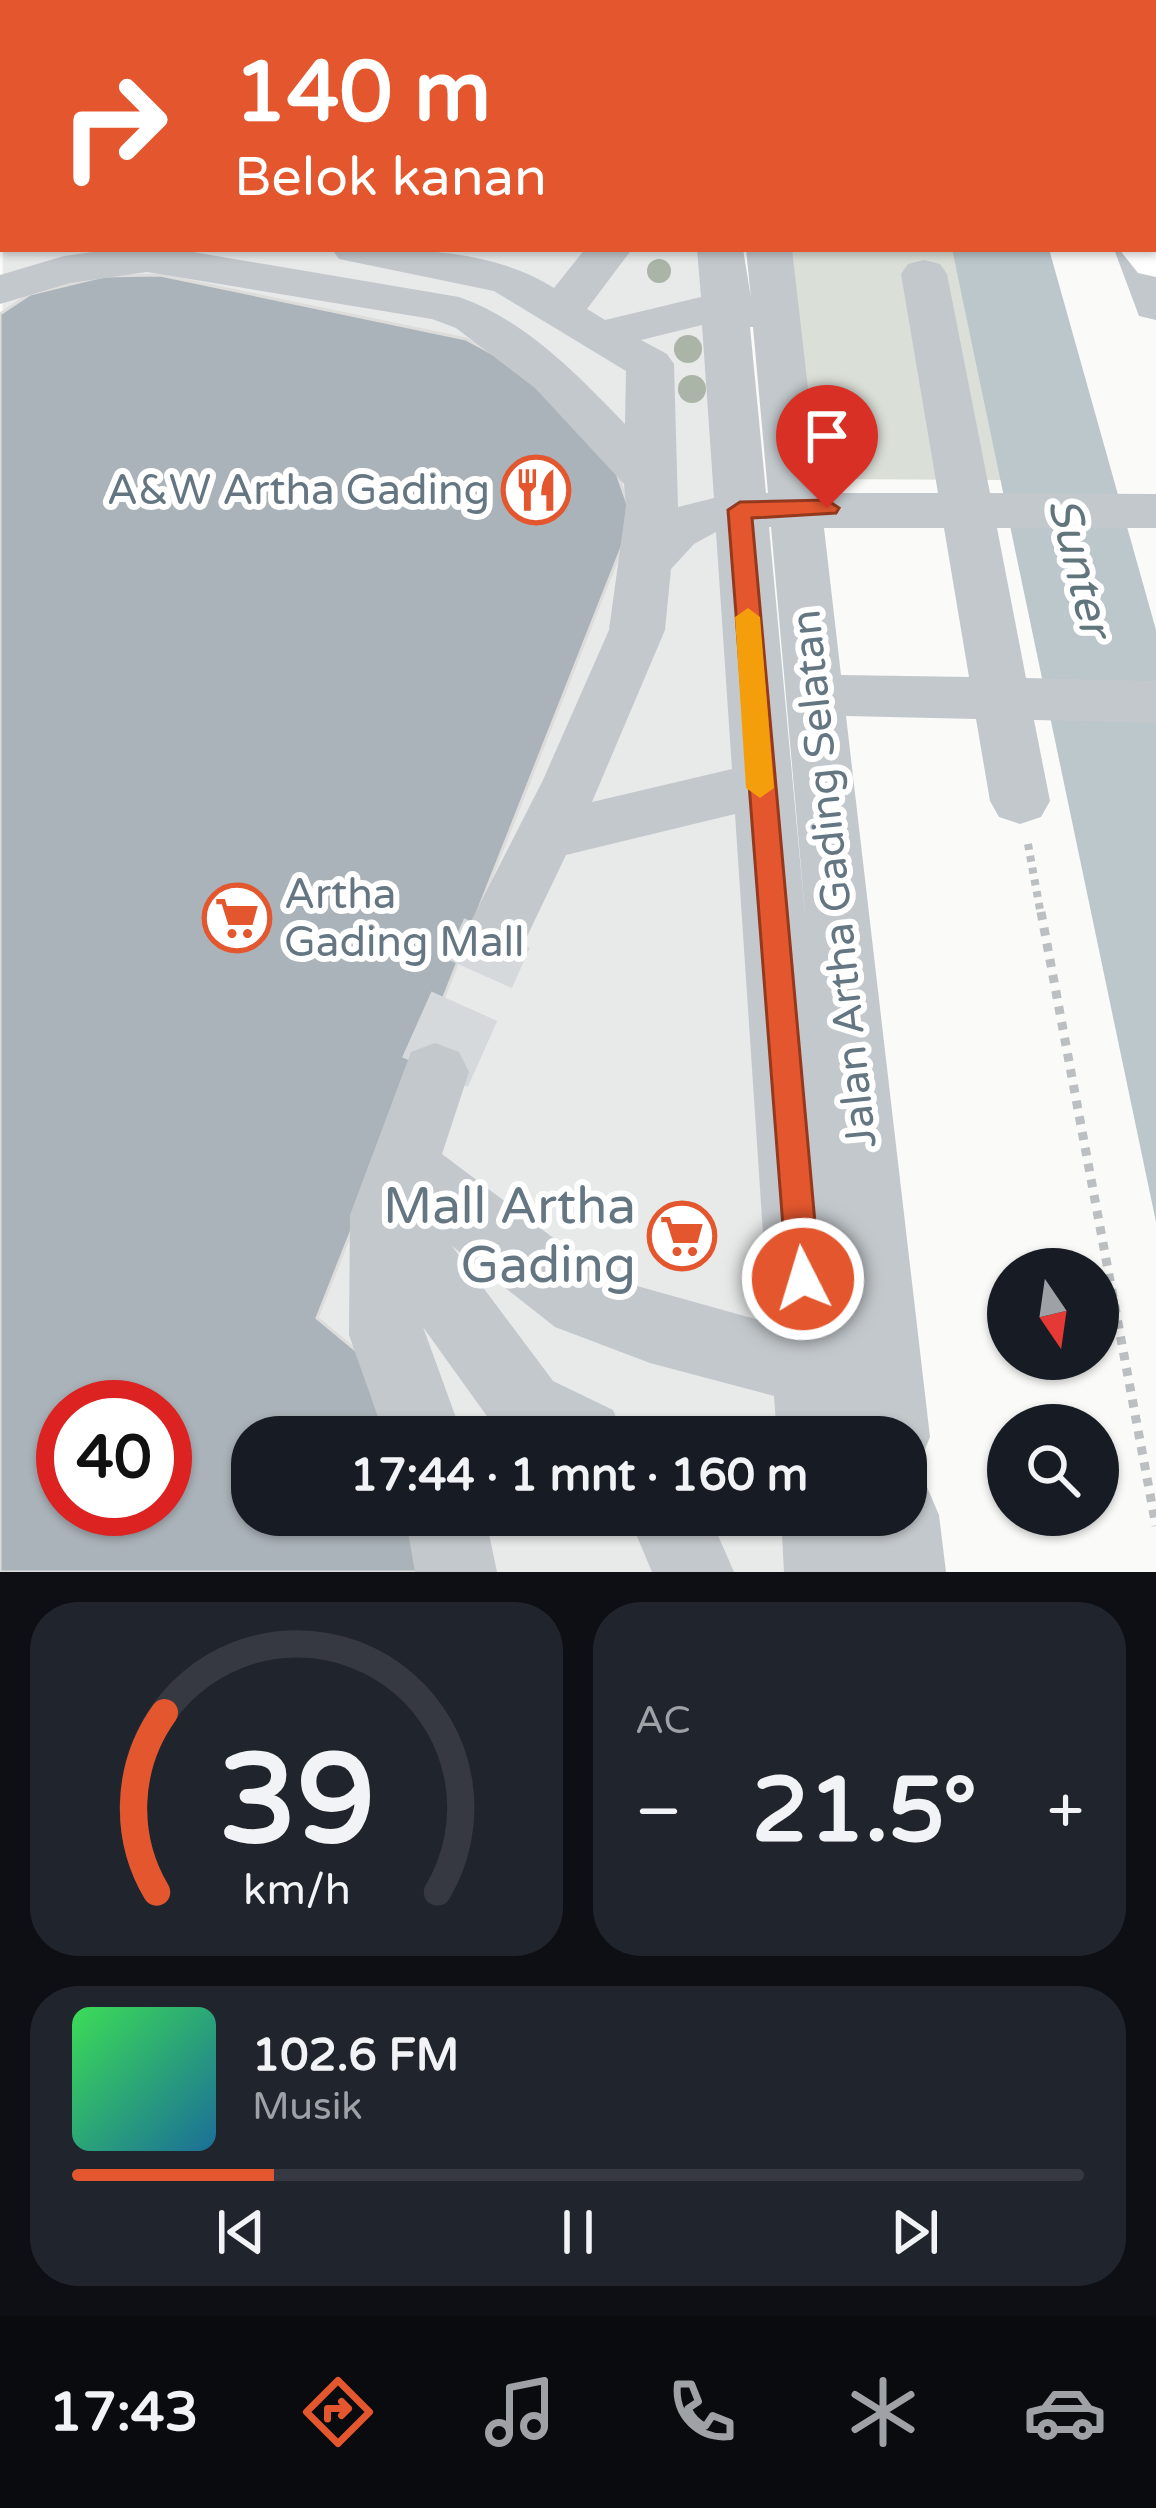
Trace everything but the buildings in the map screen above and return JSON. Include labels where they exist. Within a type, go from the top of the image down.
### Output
[{"type":"street","points":[[0,286],[24,252]]},
{"type":"street","points":[[371,252],[509,280],[650,364],[646,565],[637,630],[497,933]]},
{"type":"street","points":[[565,316],[607,252]]},
{"type":"street","name":"Jalan Artha Gading Selatan","points":[[721,252],[750,313],[826,695],[888,1407]]},
{"type":"street","name":"Jalan Artha Gading Selatan","points":[[750,313],[769,252]]},
{"type":"street","points":[[1142,252],[1156,306]]},
{"type":"street","points":[[0,286],[144,254],[442,307],[472,318],[552,377],[650,480]]},
{"type":"street","points":[[924,274],[964,509],[1005,698],[1019,801]]},
{"type":"street","points":[[472,318],[699,310],[750,313]]},
{"type":"street","points":[[646,565],[665,536],[697,517],[788,509],[1156,511]]},
{"type":"street","name":"Jalan Artha Gading Selatan","points":[[788,509],[760,785],[814,1404]]},
{"type":"street","points":[[826,695],[1156,702]]},
{"type":"street","points":[[545,837],[760,785]]},
{"type":"street","points":[[416,1416],[386,1335],[394,1190],[435,1072]]},
{"type":"street","points":[[394,1190],[580,1303],[650,1328],[814,1404],[888,1407]]},
{"type":"street","points":[[394,1190],[526,1407],[544,1416]]},
{"type":"street","points":[[449,1536],[456,1572]]},
{"type":"street","points":[[677,1536],[693,1572]]},
{"type":"street","points":[[822,1536],[825,1572]]},
{"type":"street","points":[[901,1536],[905,1572]]},
{"type":"path","points":[[1019,801],[1156,1526]]},
{"type":"shaded area","points":[[3,252],[724,252],[814,1416],[231,1416],[231,1536],[823,1536],[826,1572],[0,1572]]},
{"type":"shaded area","points":[[769,252],[953,252],[1002,480],[819,479],[775,313]]},
{"type":"water","name":"Sunter","points":[[953,252],[1050,252],[1156,630],[1156,1222]]},
{"type":"tunnel","points":[[435,1072],[497,933]]},
{"type":"slow traffic","points":[[748,617],[760,788]]},
{"type":"place","name":"A&W Artha Gading","points":[[536,490]]},
{"type":"place","name":"Artha Gading Mall","points":[[237,918]]},
{"type":"place","name":"Mall Artha Gading","points":[[682,1236]]},
{"type":"route","points":[[803,1279],[740,510],[827,508]]}]
